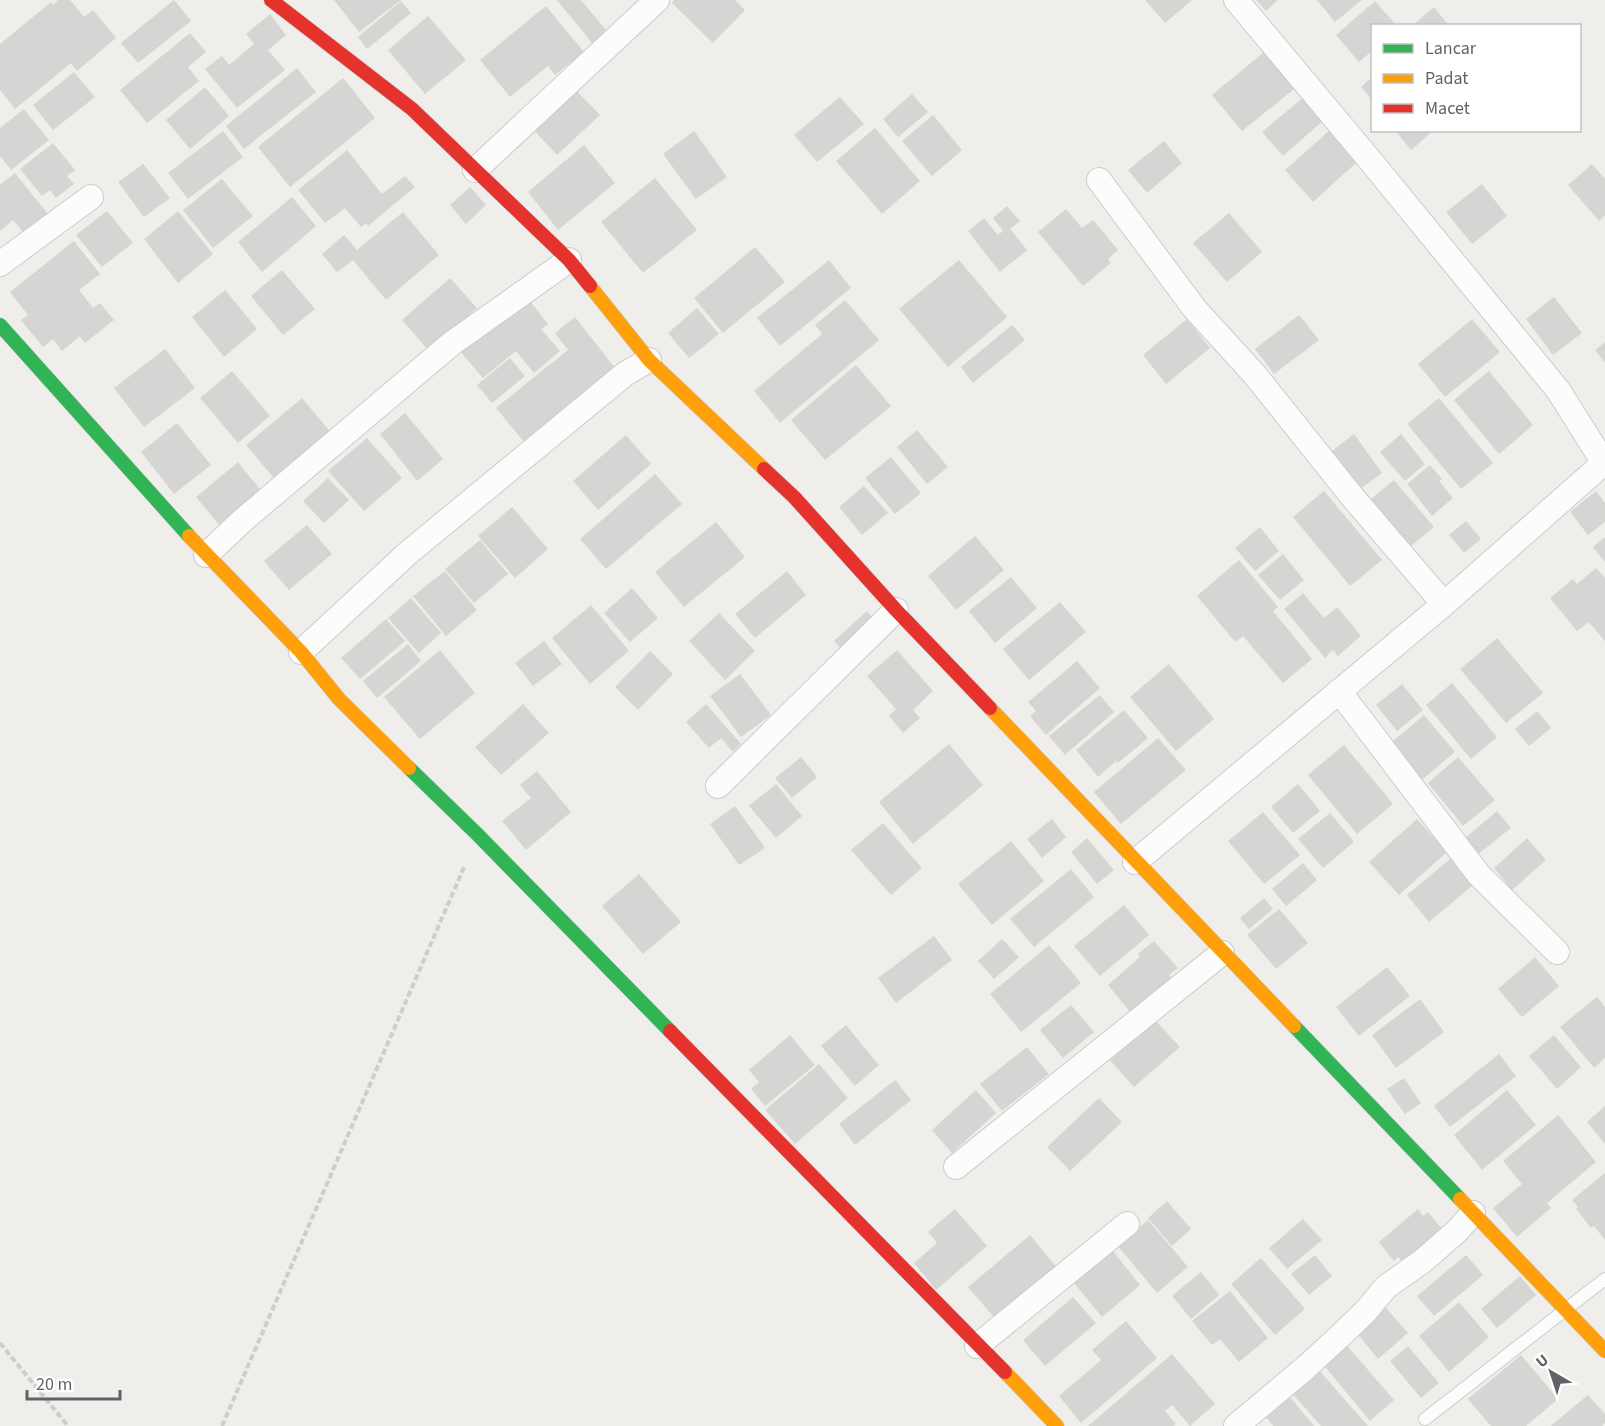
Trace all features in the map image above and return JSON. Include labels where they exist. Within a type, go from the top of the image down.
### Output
[{"type":"street","points":[[271,0],[412,109],[569,260],[649,360],[794,497],[896,610],[1135,862],[1605,1351]]},
{"type":"street","points":[[475,170],[657,0]]},
{"type":"street","points":[[1135,862],[1444,603],[1605,462],[1558,390],[1236,0]]},
{"type":"street","points":[[1099,180],[1194,308],[1255,375],[1350,494],[1444,603]]},
{"type":"street","points":[[0,264],[91,197]]},
{"type":"street","points":[[206,555],[242,521],[451,344],[569,260]]},
{"type":"street","points":[[0,325],[206,555],[301,652],[339,699],[478,835],[1057,1426]]},
{"type":"street","points":[[301,652],[408,553],[625,374],[649,360]]},
{"type":"street","points":[[718,786],[896,610]]},
{"type":"street","points":[[1339,691],[1479,875],[1557,952]]},
{"type":"street","points":[[956,1167],[1222,953]]},
{"type":"street","points":[[1236,1426],[1333,1343],[1365,1312],[1386,1287],[1424,1260],[1457,1231],[1473,1213]]},
{"type":"street","points":[[977,1346],[1126,1224]]},
{"type":"lane","points":[[1425,1419],[1605,1279]]},
{"type":"path","points":[[222,1426],[478,835]]},
{"type":"path","points":[[0,1343],[68,1426]]},
{"type":"building","points":[[58,0],[70,0],[84,17],[93,10],[116,38],[77,71],[71,63],[15,109],[0,90],[0,44],[51,2],[53,5]]},
{"type":"building","points":[[174,0],[191,21],[138,63],[121,43]]},
{"type":"building","points":[[334,0],[401,0],[359,32]]},
{"type":"building","points":[[557,0],[581,0],[607,31],[592,43]]},
{"type":"building","points":[[674,0],[735,0],[745,10],[713,43],[672,3]]},
{"type":"building","points":[[1145,0],[1192,0],[1165,23]]},
{"type":"building","points":[[1256,0],[1278,0],[1266,11]]},
{"type":"building","points":[[1317,0],[1362,0],[1335,22]]},
{"type":"building","points":[[401,1],[411,13],[367,49],[358,37]]},
{"type":"building","points":[[1375,1],[1395,24],[1371,24],[1371,52],[1359,62],[1336,35]]},
{"type":"building","points":[[546,6],[584,52],[555,75],[548,66],[510,97],[480,60]]},
{"type":"building","points":[[1434,7],[1447,24],[1414,24]]},
{"type":"building","points":[[270,14],[286,35],[268,50],[285,70],[237,108],[205,69],[222,56],[229,65],[254,44],[246,34]]},
{"type":"building","points":[[428,16],[466,60],[425,94],[388,50]]},
{"type":"building","points":[[190,33],[206,52],[188,67],[199,81],[147,123],[120,90]]},
{"type":"building","points":[[1269,48],[1299,85],[1242,131],[1212,95]]},
{"type":"building","points":[[297,68],[316,92],[244,149],[226,126]]},
{"type":"building","points":[[74,72],[95,97],[53,130],[33,105]]},
{"type":"building","points":[[343,78],[375,118],[290,187],[258,147]]},
{"type":"building","points":[[1371,78],[1371,99],[1361,87]]},
{"type":"building","points":[[205,87],[229,116],[190,149],[166,120]]},
{"type":"building","points":[[573,87],[600,115],[557,155],[530,126]]},
{"type":"building","points":[[912,94],[928,112],[898,137],[883,119]]},
{"type":"building","points":[[840,97],[864,124],[817,162],[794,135]]},
{"type":"building","points":[[1304,97],[1324,120],[1283,156],[1262,132]]},
{"type":"building","points":[[24,109],[49,140],[11,170],[0,156],[0,128]]},
{"type":"building","points":[[933,115],[962,150],[932,176],[902,141]]},
{"type":"building","points":[[875,128],[920,181],[882,214],[836,161]]},
{"type":"building","points":[[1330,130],[1358,161],[1313,202],[1285,170]]},
{"type":"building","points":[[223,131],[243,157],[188,199],[168,173]]},
{"type":"building","points":[[694,131],[727,177],[696,199],[663,154]]},
{"type":"building","points":[[1397,132],[1432,132],[1411,150]]},
{"type":"building","points":[[1164,141],[1182,163],[1147,193],[1128,170]]},
{"type":"building","points":[[53,143],[75,170],[67,176],[74,184],[56,198],[50,190],[42,196],[20,169]]},
{"type":"building","points":[[584,145],[615,183],[558,230],[528,192]]},
{"type":"building","points":[[347,150],[382,194],[405,176],[415,187],[368,226],[366,223],[361,227],[345,208],[325,223],[298,190]]},
{"type":"building","points":[[143,164],[170,198],[144,217],[118,182]]},
{"type":"building","points":[[1592,164],[1605,179],[1605,216],[1599,221],[1568,185]]},
{"type":"building","points":[[15,173],[52,219],[28,238],[13,220],[0,231],[0,185]]},
{"type":"building","points":[[655,178],[697,230],[643,273],[601,222]]},
{"type":"building","points":[[222,179],[253,216],[213,248],[183,210]]},
{"type":"building","points":[[1482,184],[1507,216],[1472,244],[1446,212]]},
{"type":"building","points":[[470,187],[486,205],[466,224],[450,205]]},
{"type":"building","points":[[292,197],[316,226],[262,272],[238,242]]},
{"type":"building","points":[[1007,206],[1020,221],[1010,229],[1027,250],[1000,272],[968,231],[984,218],[998,235],[1003,231],[993,218]]},
{"type":"building","points":[[1066,209],[1082,228],[1093,220],[1118,250],[1108,259],[1111,263],[1083,286],[1038,232]]},
{"type":"building","points":[[107,211],[133,243],[102,267],[76,235]]},
{"type":"building","points":[[178,211],[213,254],[178,283],[144,239]]},
{"type":"building","points":[[403,212],[439,255],[386,300],[353,260],[337,272],[322,254],[344,235],[357,250]]},
{"type":"building","points":[[1229,213],[1262,252],[1227,282],[1193,243]]},
{"type":"building","points":[[74,241],[100,274],[79,290],[93,308],[100,303],[114,320],[85,343],[80,336],[62,351],[53,339],[43,347],[21,320],[28,315],[10,292]]},
{"type":"building","points":[[755,247],[785,282],[723,333],[694,298]]},
{"type":"building","points":[[829,260],[851,288],[780,346],[757,318]]},
{"type":"building","points":[[959,260],[1007,317],[948,367],[899,309]]},
{"type":"building","points":[[282,270],[315,309],[283,335],[251,296]]},
{"type":"building","points":[[450,278],[477,308],[429,351],[402,320]]},
{"type":"building","points":[[225,290],[257,329],[224,357],[192,317]]},
{"type":"building","points":[[526,296],[548,324],[541,329],[560,351],[534,373],[516,351],[483,378],[460,351]]},
{"type":"building","points":[[1554,297],[1582,333],[1553,355],[1526,319]]},
{"type":"building","points":[[845,300],[879,340],[780,423],[754,391],[822,334],[815,325]]},
{"type":"building","points":[[697,308],[719,334],[689,358],[668,333]]},
{"type":"building","points":[[1299,315],[1319,340],[1274,374],[1255,349]]},
{"type":"building","points":[[575,317],[616,369],[525,443],[496,408],[568,350],[555,333]]},
{"type":"building","points":[[1187,319],[1210,348],[1166,384],[1143,355]]},
{"type":"building","points":[[1472,319],[1500,352],[1445,397],[1418,364]]},
{"type":"building","points":[[1012,325],[1025,340],[973,383],[961,367]]},
{"type":"building","points":[[1605,342],[1605,363],[1595,350]]},
{"type":"building","points":[[165,349],[195,388],[144,427],[114,388]]},
{"type":"building","points":[[510,358],[525,376],[492,403],[477,385]]},
{"type":"building","points":[[856,365],[891,406],[825,460],[791,420]]},
{"type":"building","points":[[232,371],[270,416],[238,443],[200,398]]},
{"type":"building","points":[[1489,371],[1533,425],[1499,454],[1454,400]]},
{"type":"building","points":[[302,398],[334,436],[278,483],[246,445]]},
{"type":"building","points":[[1439,398],[1493,463],[1461,489],[1407,424]]},
{"type":"building","points":[[405,413],[443,459],[417,481],[380,434]]},
{"type":"building","points":[[177,423],[211,465],[174,494],[141,452]]},
{"type":"building","points":[[917,430],[948,467],[927,484],[897,447]]},
{"type":"building","points":[[1354,434],[1382,473],[1356,492],[1328,454]]},
{"type":"building","points":[[1401,434],[1425,464],[1405,481],[1380,452]]},
{"type":"building","points":[[626,435],[651,464],[598,510],[573,481]]},
{"type":"building","points":[[367,438],[402,478],[364,511],[328,471]]},
{"type":"building","points":[[891,457],[921,493],[895,514],[865,478]]},
{"type":"building","points":[[238,462],[262,492],[220,526],[196,497]]},
{"type":"building","points":[[1430,465],[1442,479],[1439,481],[1453,498],[1432,516],[1407,484]]},
{"type":"building","points":[[655,474],[682,504],[606,569],[580,539]]},
{"type":"building","points":[[328,478],[349,500],[324,523],[303,501]]},
{"type":"building","points":[[1394,480],[1434,527],[1406,550],[1366,503]]},
{"type":"building","points":[[864,486],[888,513],[862,535],[839,507]]},
{"type":"building","points":[[1324,491],[1382,560],[1350,586],[1293,517]]},
{"type":"building","points":[[1596,491],[1605,503],[1605,522],[1588,535],[1570,512]]},
{"type":"building","points":[[512,507],[548,549],[515,578],[478,536]]},
{"type":"building","points":[[1466,521],[1481,539],[1464,553],[1449,535]]},
{"type":"building","points":[[716,522],[745,557],[684,607],[655,572]]},
{"type":"building","points":[[307,525],[332,554],[289,590],[264,561]]},
{"type":"building","points":[[1260,527],[1279,551],[1255,571],[1235,548]]},
{"type":"building","points":[[975,536],[1004,570],[956,610],[928,576]]},
{"type":"building","points":[[1605,537],[1605,562],[1593,547]]},
{"type":"building","points":[[480,540],[508,574],[474,603],[445,569]]},
{"type":"building","points":[[1283,554],[1304,580],[1280,600],[1258,575]]},
{"type":"building","points":[[1239,560],[1278,607],[1273,611],[1312,659],[1283,683],[1243,636],[1235,642],[1197,596]]},
{"type":"building","points":[[1596,568],[1605,578],[1605,641],[1589,622],[1577,631],[1550,598],[1573,579],[1577,584]]},
{"type":"building","points":[[445,571],[477,610],[446,636],[413,596]]},
{"type":"building","points":[[787,571],[806,595],[755,638],[735,614]]},
{"type":"building","points":[[1011,577],[1037,608],[995,643],[969,611]]},
{"type":"building","points":[[632,588],[658,618],[630,642],[604,613]]},
{"type":"building","points":[[1303,593],[1324,618],[1337,607],[1361,636],[1338,656],[1333,650],[1325,658],[1284,609]]},
{"type":"building","points":[[411,598],[441,633],[419,653],[388,618]]},
{"type":"building","points":[[1060,602],[1086,632],[1029,680],[1003,649]]},
{"type":"building","points":[[591,605],[629,651],[590,684],[552,638]]},
{"type":"building","points":[[867,611],[878,624],[845,653],[834,641]]},
{"type":"building","points":[[719,613],[755,651],[725,680],[689,641]]},
{"type":"building","points":[[386,619],[405,641],[360,679],[341,658]]},
{"type":"building","points":[[1497,638],[1543,693],[1506,723],[1460,669]]},
{"type":"building","points":[[544,641],[562,664],[533,686],[515,663]]},
{"type":"building","points":[[408,644],[421,661],[377,698],[363,681]]},
{"type":"building","points":[[440,650],[475,693],[420,739],[384,697]]},
{"type":"building","points":[[897,650],[933,691],[913,710],[920,718],[903,733],[889,716],[896,709],[867,676]]},
{"type":"building","points":[[650,651],[673,674],[638,710],[615,687]]},
{"type":"building","points":[[1077,661],[1100,688],[1046,735],[1030,716],[1036,711],[1028,702]]},
{"type":"building","points":[[1169,664],[1214,719],[1176,751],[1130,697]]},
{"type":"building","points":[[740,674],[771,715],[741,737],[710,696]]},
{"type":"building","points":[[1452,683],[1497,737],[1471,759],[1426,705]]},
{"type":"building","points":[[1402,684],[1423,710],[1397,731],[1376,705]]},
{"type":"building","points":[[1100,695],[1114,712],[1065,755],[1049,736]]},
{"type":"building","points":[[523,704],[549,733],[501,775],[475,747]]},
{"type":"building","points":[[706,704],[741,744],[733,752],[721,738],[709,748],[686,722]]},
{"type":"building","points":[[1124,710],[1148,738],[1098,777],[1076,750]]},
{"type":"building","points":[[1537,711],[1551,728],[1529,746],[1515,729]]},
{"type":"building","points":[[1424,715],[1455,752],[1418,783],[1387,746]]},
{"type":"building","points":[[1158,738],[1186,770],[1121,824],[1094,792]]},
{"type":"building","points":[[949,744],[983,785],[913,844],[879,802]]},
{"type":"building","points":[[1344,745],[1393,804],[1357,834],[1308,775]]},
{"type":"building","points":[[801,757],[817,777],[792,798],[775,778]]},
{"type":"building","points":[[1458,757],[1495,800],[1463,826],[1428,783]]},
{"type":"building","points":[[537,771],[571,812],[526,850],[502,821],[531,798],[520,785]]},
{"type":"building","points":[[776,784],[802,816],[776,838],[749,806]]},
{"type":"building","points":[[1298,784],[1320,811],[1293,833],[1271,807]]},
{"type":"building","points":[[735,806],[765,848],[739,865],[710,824]]},
{"type":"building","points":[[1497,811],[1511,828],[1477,855],[1464,839]]},
{"type":"building","points":[[1263,812],[1300,855],[1264,884],[1228,841]]},
{"type":"building","points":[[1330,813],[1354,842],[1323,868],[1298,839]]},
{"type":"building","points":[[1052,819],[1066,837],[1042,858],[1027,839]]},
{"type":"building","points":[[1417,819],[1447,852],[1399,895],[1369,862]]},
{"type":"building","points":[[883,823],[922,868],[891,895],[851,850]]},
{"type":"building","points":[[1087,838],[1114,870],[1097,884],[1071,852]]},
{"type":"building","points":[[1527,838],[1546,860],[1512,890],[1494,868]]},
{"type":"building","points":[[1011,841],[1044,881],[992,925],[958,884]]},
{"type":"building","points":[[1451,858],[1473,885],[1429,922],[1407,895]]},
{"type":"building","points":[[1303,863],[1317,880],[1286,906],[1272,889]]},
{"type":"building","points":[[1071,869],[1094,897],[1034,947],[1010,919]]},
{"type":"building","points":[[639,874],[681,922],[643,954],[602,906]]},
{"type":"building","points":[[1264,898],[1273,909],[1249,929],[1240,918]]},
{"type":"building","points":[[1124,905],[1149,935],[1100,976],[1074,946]]},
{"type":"building","points":[[1279,909],[1308,943],[1276,969],[1247,935]]},
{"type":"building","points":[[934,936],[952,960],[896,1003],[878,978]]},
{"type":"building","points":[[1002,939],[1019,957],[994,979],[978,961]]},
{"type":"building","points":[[1154,941],[1178,968],[1169,975],[1172,979],[1131,1013],[1108,985],[1140,957],[1138,954]]},
{"type":"building","points":[[1049,945],[1081,983],[1021,1032],[990,994]]},
{"type":"building","points":[[1535,957],[1559,986],[1522,1017],[1498,989]]},
{"type":"building","points":[[1387,967],[1410,996],[1359,1036],[1336,1007]]},
{"type":"building","points":[[1597,997],[1605,1007],[1605,1058],[1594,1068],[1560,1027]]},
{"type":"building","points":[[1420,999],[1444,1032],[1396,1068],[1372,1035]]},
{"type":"building","points":[[1071,1005],[1094,1032],[1063,1058],[1040,1030]]},
{"type":"building","points":[[1155,1020],[1180,1047],[1134,1087],[1110,1060]]},
{"type":"building","points":[[846,1025],[879,1065],[855,1086],[821,1046]]},
{"type":"building","points":[[790,1035],[815,1065],[765,1106],[751,1089],[759,1082],[749,1070]]},
{"type":"building","points":[[1554,1035],[1581,1067],[1557,1089],[1529,1056]]},
{"type":"building","points":[[1027,1047],[1049,1074],[1002,1111],[980,1084]]},
{"type":"building","points":[[1499,1054],[1516,1076],[1450,1127],[1434,1106]]},
{"type":"building","points":[[819,1064],[848,1098],[795,1144],[765,1110]]},
{"type":"building","points":[[1404,1078],[1421,1103],[1405,1114],[1387,1089]]},
{"type":"building","points":[[895,1080],[911,1100],[855,1145],[839,1124]]},
{"type":"building","points":[[976,1090],[996,1113],[952,1153],[932,1130]]},
{"type":"building","points":[[1507,1090],[1536,1125],[1482,1170],[1454,1135]]},
{"type":"building","points":[[1099,1098],[1122,1122],[1070,1171],[1047,1147]]},
{"type":"building","points":[[1605,1106],[1605,1144],[1587,1122]]},
{"type":"building","points":[[1558,1115],[1596,1162],[1547,1203],[1551,1208],[1517,1237],[1493,1208],[1522,1184],[1503,1161]]},
{"type":"building","points":[[1605,1173],[1605,1240],[1594,1226],[1591,1228],[1572,1200]]},
{"type":"building","points":[[1167,1201],[1191,1229],[1172,1246],[1148,1218]]},
{"type":"building","points":[[955,1209],[987,1246],[936,1290],[914,1263],[937,1243],[928,1232]]},
{"type":"building","points":[[1418,1209],[1423,1216],[1428,1212],[1447,1235],[1408,1268],[1398,1257],[1394,1261],[1379,1242]]},
{"type":"building","points":[[1303,1219],[1322,1240],[1287,1269],[1269,1248]]},
{"type":"building","points":[[1148,1220],[1188,1267],[1157,1293],[1118,1246]]},
{"type":"building","points":[[1030,1235],[1060,1271],[999,1323],[968,1287]]},
{"type":"building","points":[[1113,1251],[1140,1285],[1102,1317],[1074,1283]]},
{"type":"building","points":[[1315,1255],[1332,1276],[1309,1295],[1291,1274]]},
{"type":"building","points":[[1466,1255],[1483,1275],[1434,1316],[1417,1296]]},
{"type":"building","points":[[1261,1258],[1305,1309],[1275,1335],[1231,1284]]},
{"type":"building","points":[[1201,1272],[1219,1295],[1191,1319],[1172,1296]]},
{"type":"building","points":[[1520,1276],[1536,1295],[1497,1328],[1481,1309]]},
{"type":"building","points":[[1230,1291],[1268,1338],[1239,1362],[1220,1339],[1212,1345],[1192,1321]]},
{"type":"building","points":[[1073,1297],[1096,1323],[1045,1366],[1023,1340]]},
{"type":"building","points":[[1459,1302],[1489,1337],[1449,1372],[1419,1336]]},
{"type":"building","points":[[1385,1307],[1408,1333],[1378,1359],[1355,1331]]},
{"type":"building","points":[[1126,1321],[1157,1358],[1081,1423],[1059,1396],[1101,1360],[1092,1350]]},
{"type":"building","points":[[1344,1342],[1394,1400],[1370,1421],[1321,1362]]},
{"type":"building","points":[[1408,1346],[1439,1383],[1421,1398],[1390,1361]]},
{"type":"building","points":[[1172,1354],[1215,1404],[1190,1426],[1172,1405],[1165,1411],[1176,1424],[1174,1426],[1088,1426]]},
{"type":"building","points":[[1521,1355],[1558,1399],[1526,1426],[1491,1426],[1468,1399]]},
{"type":"building","points":[[1318,1369],[1368,1426],[1321,1426],[1291,1392]]},
{"type":"building","points":[[1588,1395],[1605,1414],[1605,1423],[1602,1426],[1551,1426]]},
{"type":"building","points":[[1290,1397],[1314,1426],[1273,1426],[1266,1417]]},
{"type":"traffic: fast","points":[[0,325],[189,536]]},
{"type":"traffic: fast","points":[[409,768],[670,1031]]},
{"type":"traffic: fast","points":[[1294,1026],[1460,1199]]},
{"type":"traffic: slow","points":[[590,286],[649,360],[764,469]]},
{"type":"traffic: slow","points":[[189,536],[301,652],[339,699],[409,768]]},
{"type":"traffic: slow","points":[[990,708],[1294,1026]]},
{"type":"traffic: slow","points":[[1460,1199],[1605,1351]]},
{"type":"traffic: slow","points":[[1005,1372],[1057,1426]]},
{"type":"traffic: jam","points":[[271,0],[412,109],[569,260],[590,286]]},
{"type":"traffic: jam","points":[[764,469],[794,497],[896,610],[990,708]]},
{"type":"traffic: jam","points":[[670,1031],[1005,1372]]}]
